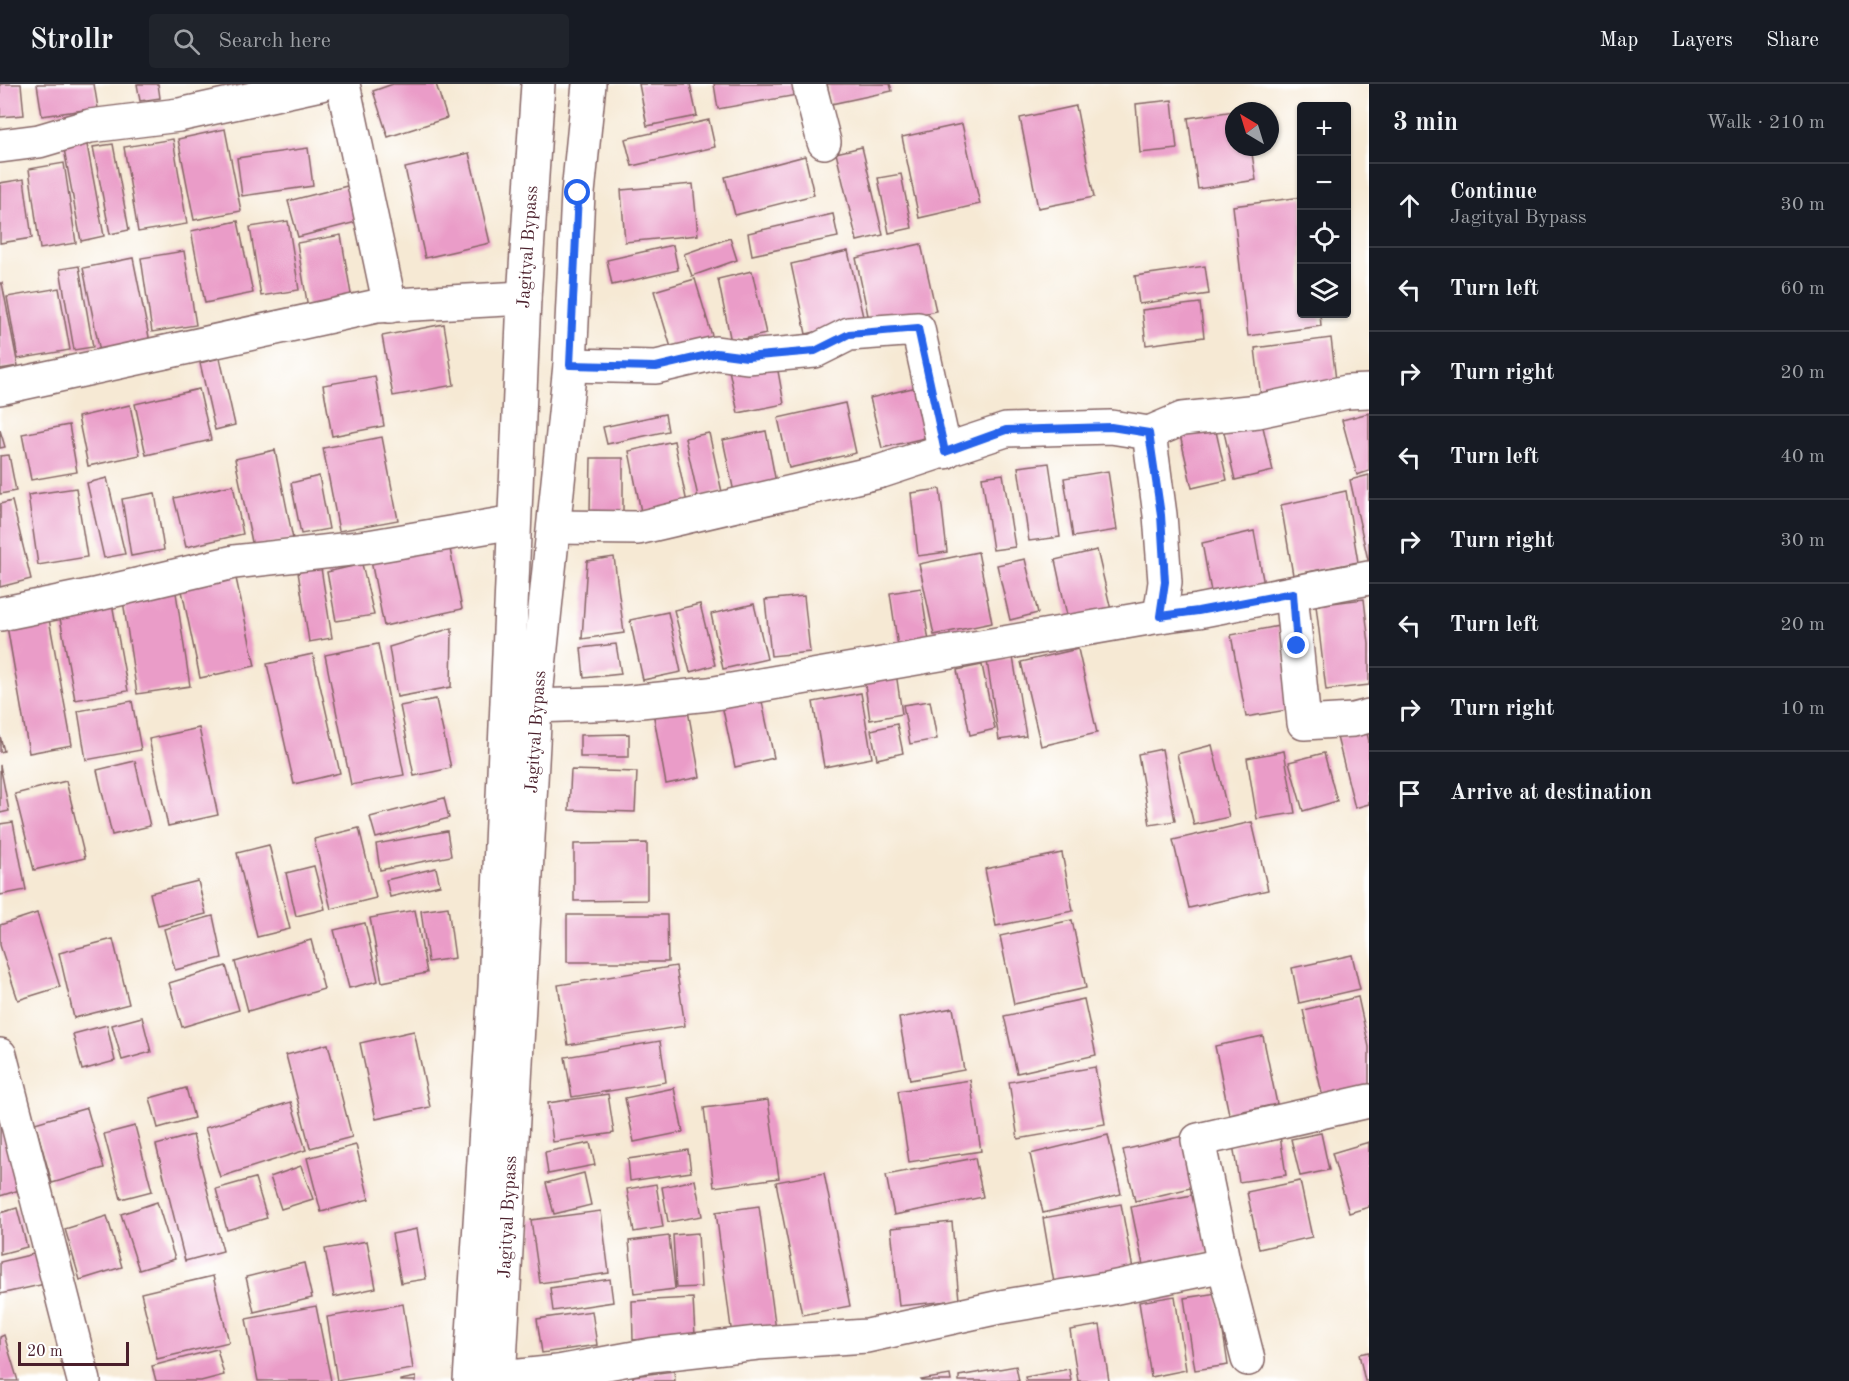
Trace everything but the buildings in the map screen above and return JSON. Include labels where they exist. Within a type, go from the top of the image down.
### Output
[{"type":"street","points":[[0,146],[39,141],[90,126],[179,114],[321,84]]},
{"type":"street","points":[[343,84],[390,306]]},
{"type":"street","name":"Jagityal Bypass","points":[[489,1380],[495,987],[524,298],[538,84]]},
{"type":"street","name":"Jagityal Bypass","points":[[489,1380],[535,706],[570,365],[578,193],[589,84]]},
{"type":"street","points":[[809,84],[824,142]]},
{"type":"street","points":[[0,388],[377,306],[524,298]]},
{"type":"street","points":[[570,365],[656,367],[716,353],[747,357],[815,351],[849,334],[918,328],[945,452]]},
{"type":"street","points":[[554,527],[638,528],[882,471],[1006,430],[1111,427],[1149,433],[1182,419],[1258,411],[1347,392],[1369,391]]},
{"type":"street","points":[[1149,433],[1161,515],[1165,582],[1160,616]]},
{"type":"street","points":[[0,614],[94,595],[234,562],[369,547],[514,522]]},
{"type":"street","points":[[535,706],[621,703],[709,694],[1198,611],[1369,578]]},
{"type":"street","points":[[1293,593],[1292,603],[1304,723],[1353,720],[1369,716]]},
{"type":"street","points":[[0,1055],[84,1381]]},
{"type":"street","points":[[1248,1359],[1224,1265],[1198,1140],[1369,1101]]},
{"type":"street","points":[[489,1380],[558,1372],[674,1352],[758,1342],[867,1336],[1000,1307],[1107,1289],[1224,1265]]},
{"type":"route","points":[[578,193],[570,365],[656,367],[716,353],[747,357],[815,351],[849,334],[918,328],[945,452],[1006,430],[1111,427],[1149,433],[1161,515],[1165,582],[1160,616],[1293,593],[1297,646]]}]
